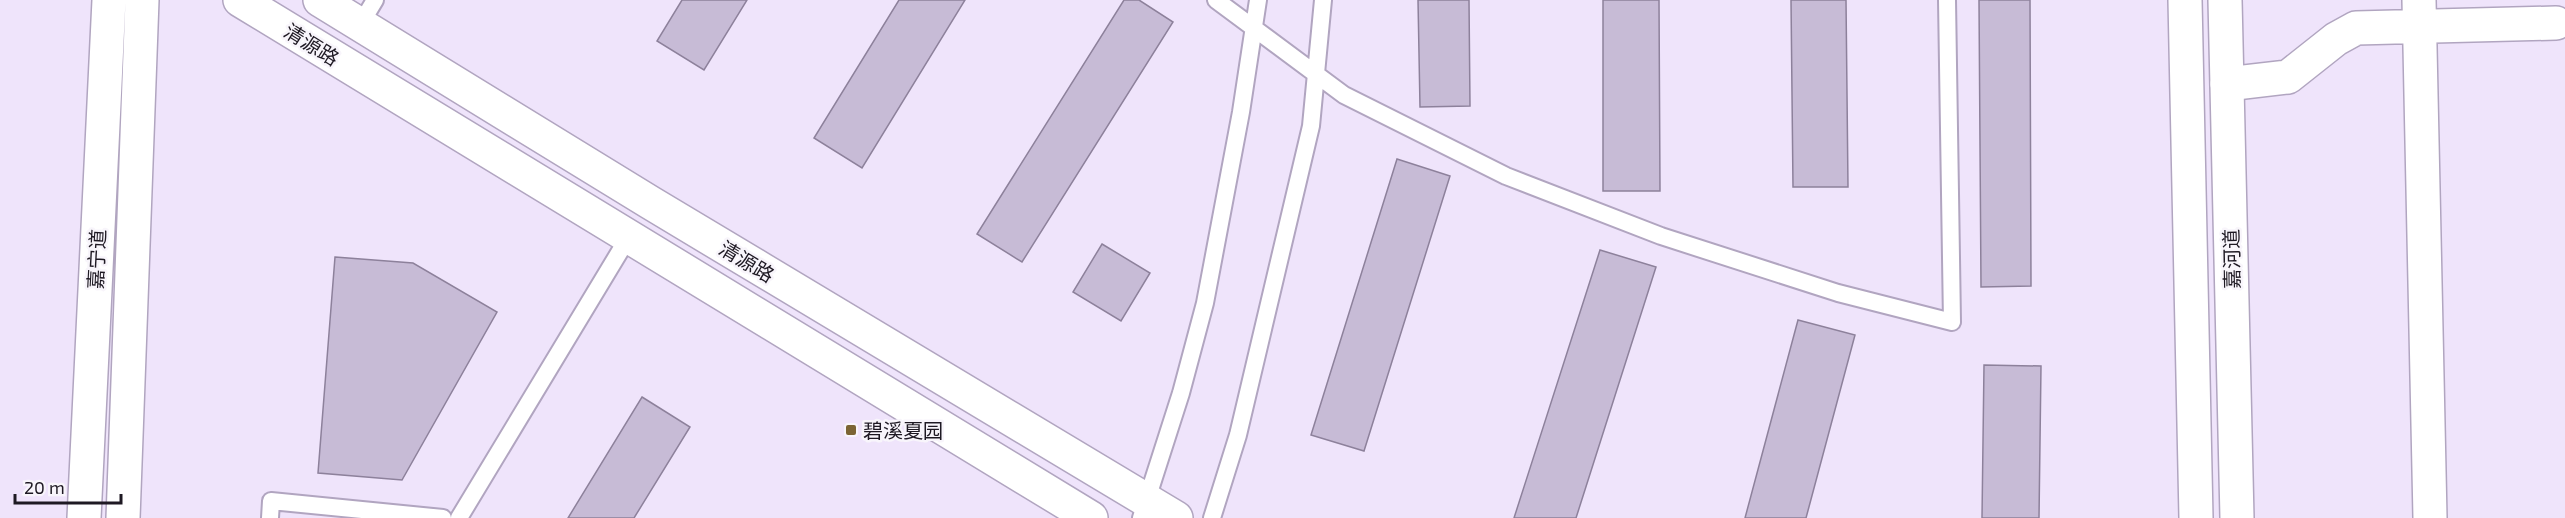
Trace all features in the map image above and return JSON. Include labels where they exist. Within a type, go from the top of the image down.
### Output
[{"type":"street","name":"嘉宁道","points":[[84,518],[109,0]]},
{"type":"street","name":"嘉宁道","points":[[123,518],[142,0]]},
{"type":"street","name":"清源路","points":[[240,0],[1091,518]]},
{"type":"street","name":"清源路","points":[[320,0],[368,12],[1143,510],[1176,518]]},
{"type":"street","name":"嘉河道","points":[[2186,0],[2196,518]]},
{"type":"street","name":"嘉河道","points":[[2225,0],[2237,518]]},
{"type":"street","points":[[2227,84],[2288,77],[2336,39],[2356,28],[2420,13],[2558,20]]},
{"type":"street","points":[[2420,13],[2430,518]]},
{"type":"lane","points":[[1216,0],[1344,95],[1506,177],[1694,247],[1838,293],[1952,322],[1947,0]]},
{"type":"lane","points":[[1143,510],[1181,393],[1205,303],[1258,0]]},
{"type":"lane","points":[[1212,518],[1238,435],[1311,126],[1323,0]]},
{"type":"lane","points":[[459,518],[628,238]]},
{"type":"lane","points":[[270,518],[271,501],[443,518]]},
{"type":"building","points":[[682,0],[747,0],[704,70],[657,41]]},
{"type":"building","points":[[899,0],[965,0],[862,168],[814,138]]},
{"type":"building","points":[[1124,0],[1139,0],[1173,22],[1022,262],[977,234]]},
{"type":"building","points":[[1418,0],[1469,0],[1470,106],[1420,107]]},
{"type":"building","points":[[1603,0],[1659,0],[1660,191],[1603,191]]},
{"type":"building","points":[[1791,0],[1846,0],[1848,187],[1793,187]]},
{"type":"building","points":[[1979,0],[2030,0],[2031,286],[1981,287]]},
{"type":"building","points":[[1397,159],[1450,176],[1364,451],[1311,435]]},
{"type":"building","points":[[1102,244],[1150,273],[1121,321],[1073,292]]},
{"type":"building","points":[[1600,250],[1656,267],[1576,518],[1514,518]]},
{"type":"building","points":[[335,257],[413,263],[497,312],[402,480],[318,473]]},
{"type":"building","points":[[1798,320],[1855,335],[1806,518],[1745,518]]},
{"type":"building","points":[[1984,365],[2041,366],[2039,518],[1982,518]]},
{"type":"building","points":[[642,397],[690,427],[634,518],[568,518]]},
{"type":"place","name":"碧溪夏园","points":[[851,430]]}]
